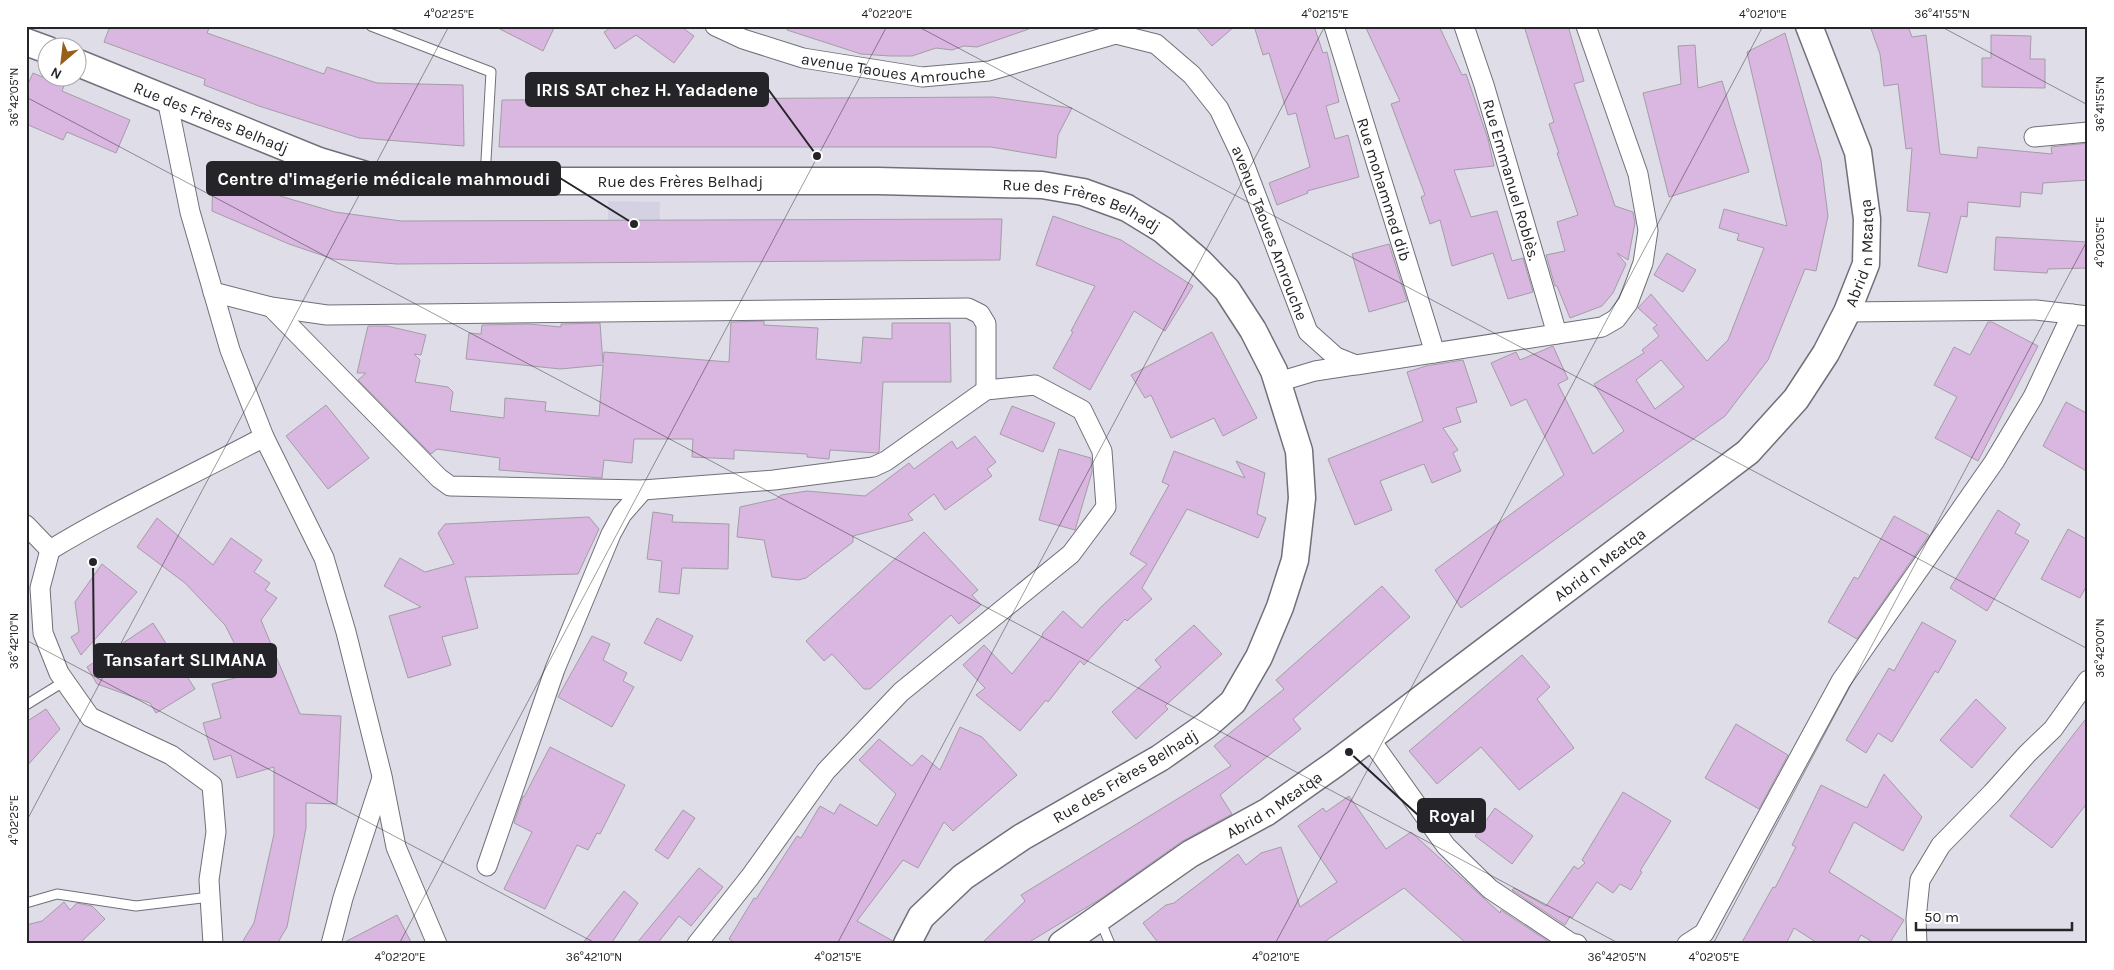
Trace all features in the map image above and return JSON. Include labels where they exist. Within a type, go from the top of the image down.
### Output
[{"type":"main road","name":"Abrid n Mɛatqa","points":[[1062,944],[1190,854],[1268,812],[1370,739],[1748,452],[1796,399],[1826,354],[1866,264],[1867,219],[1858,152],[1809,26]]},
{"type":"main road","points":[[26,42],[38,46]]},
{"type":"main road","name":"Rue des Frères Belhadj","points":[[88,66],[318,161],[369,176],[410,181],[878,181],[1042,185],[1083,192],[1127,208],[1163,230],[1200,262],[1227,290],[1253,330],[1274,371],[1299,451],[1302,498],[1295,560],[1280,607],[1259,657],[1233,702],[1207,725],[1160,758],[1022,837],[963,877],[921,917],[907,944]]},
{"type":"street","name":"avenue Taoues Amrouche","points":[[715,26],[742,39],[803,58],[922,77],[989,71],[1116,34],[1156,44],[1192,75],[1219,110],[1240,152],[1308,332],[1336,358],[1356,365]]},
{"type":"street","name":"Rue mohammed dib","points":[[1334,26],[1435,353]]},
{"type":"street","name":"Rue Emmanuel Roblès.","points":[[1464,26],[1484,85],[1557,334]]},
{"type":"street","points":[[1278,382],[1315,371],[1602,326],[1616,319],[1628,303],[1644,263],[1648,230],[1638,174],[1586,26]]},
{"type":"street","points":[[167,99],[190,212],[230,350],[264,437],[324,558],[346,632],[382,776],[396,847],[437,944]]},
{"type":"street","points":[[2034,137],[2088,132]]},
{"type":"street","points":[[213,292],[271,307],[327,315],[968,308],[980,314],[986,324],[986,390]]},
{"type":"street","points":[[271,307],[439,478],[450,486],[643,490],[774,480],[872,467],[886,461],[986,390],[1035,385],[1082,410],[1102,451],[1106,507],[1071,554],[902,692],[826,771],[750,877],[697,944]]},
{"type":"street","points":[[1687,944],[1704,933],[1841,681],[1994,462],[2080,315],[2036,310],[1846,312]]},
{"type":"street","points":[[213,944],[209,880],[216,832],[212,785],[171,755],[90,717],[59,673],[43,633],[40,588],[50,550],[94,523],[264,437]]},
{"type":"street","points":[[487,866],[555,669],[611,534],[622,514],[643,490]]},
{"type":"street","points":[[26,525],[50,550]]},
{"type":"street","points":[[1917,944],[1916,919],[1920,880],[1941,845],[2053,729],[2088,680]]},
{"type":"street","points":[[1370,739],[1446,846],[1490,889],[1571,943],[1577,944]]},
{"type":"street","points":[[331,944],[343,898],[382,776]]},
{"type":"lane","points":[[371,26],[491,72],[485,181]]},
{"type":"lane","points":[[26,705],[65,681]]},
{"type":"lane","points":[[26,903],[57,894],[136,906],[210,897]]},
{"type":"lane","points":[[1099,918],[1110,944]]},
{"type":"shaded area","points":[[608,201],[660,202],[659,247],[608,246]]},
{"type":"building","points":[[110,26],[210,26],[207,33],[324,74],[327,67],[377,83],[463,85],[464,146],[359,138],[259,106],[204,85],[205,79],[104,42]]},
{"type":"building","points":[[494,26],[555,26],[543,51]]},
{"type":"building","points":[[613,26],[680,26],[694,36],[674,63],[636,35],[615,49],[604,32]]},
{"type":"building","points":[[788,26],[1029,26],[1029,29],[977,47],[964,46],[952,50],[936,48],[912,56],[890,56],[861,54],[787,30]]},
{"type":"building","points":[[1195,26],[1235,26],[1212,46]]},
{"type":"building","points":[[1254,26],[1314,26],[1323,53],[1327,52],[1339,102],[1326,106],[1335,139],[1348,135],[1359,177],[1307,191],[1308,193],[1277,205],[1269,183],[1310,167],[1296,113],[1288,115],[1269,53],[1263,55]]},
{"type":"building","points":[[1365,26],[1439,26],[1462,75],[1466,74],[1488,139],[1494,166],[1454,170],[1471,217],[1497,211],[1512,261],[1523,258],[1533,292],[1508,299],[1493,253],[1452,266],[1440,220],[1430,224],[1421,197],[1425,195],[1391,104],[1400,101]]},
{"type":"building","points":[[1524,26],[1568,26],[1584,81],[1574,84],[1615,206],[1633,212],[1635,223],[1628,260],[1617,253],[1626,264],[1613,293],[1602,306],[1570,318],[1557,286],[1555,286],[1546,255],[1565,251],[1557,222],[1578,215],[1557,153],[1559,153],[1549,124],[1554,122]]},
{"type":"building","points":[[1870,26],[1908,26],[1912,37],[1926,35],[1940,154],[1977,158],[1978,147],[2052,154],[2051,147],[2088,143],[2088,180],[2043,183],[2042,194],[2021,192],[2020,207],[1968,202],[1967,217],[1961,216],[1947,273],[1918,266],[1930,213],[1907,211],[1912,148],[1906,149],[1898,84],[1884,86],[1880,54]]},
{"type":"building","points":[[1785,33],[1821,161],[1828,216],[1816,271],[1805,269],[1768,360],[1725,416],[1461,608],[1435,570],[1564,475],[1526,399],[1511,406],[1491,363],[1516,352],[1520,360],[1553,346],[1568,379],[1558,384],[1593,454],[1624,431],[1594,384],[1644,353],[1642,350],[1659,336],[1653,328],[1657,325],[1638,308],[1651,294],[1707,361],[1728,340],[1764,248],[1737,240],[1739,234],[1719,228],[1724,209],[1787,226],[1747,52]],"holes":[[[1661,360],[1684,387],[1655,409],[1636,380]]]},
{"type":"building","points":[[1991,35],[2031,36],[2030,59],[2045,59],[2045,88],[1982,87],[1982,58],[1991,58]]},
{"type":"building","points":[[1695,45],[1698,88],[1722,81],[1749,172],[1669,197],[1643,93],[1681,84],[1678,46]]},
{"type":"building","points":[[33,73],[38,75],[38,88],[63,88],[62,91],[130,120],[116,153],[67,132],[63,140],[26,124],[26,88]]},
{"type":"building","points":[[993,97],[1072,108],[1058,135],[1056,158],[991,147],[499,147],[502,100]]},
{"type":"building","points":[[213,169],[280,196],[335,212],[401,221],[1002,219],[1000,260],[397,264],[333,259],[289,244],[212,211]]},
{"type":"building","points":[[1053,216],[1121,240],[1193,286],[1165,331],[1134,311],[1090,390],[1053,368],[1095,286],[1036,265]]},
{"type":"building","points":[[1996,237],[2088,242],[2088,268],[2048,269],[2047,273],[1994,270]]},
{"type":"building","points":[[1389,244],[1407,301],[1369,312],[1352,254]]},
{"type":"building","points":[[1667,253],[1696,270],[1683,292],[1654,275]]},
{"type":"building","points":[[764,321],[764,325],[818,328],[816,359],[861,363],[863,337],[892,339],[892,323],[950,323],[951,382],[883,382],[879,452],[877,453],[830,450],[829,459],[807,457],[807,454],[734,450],[734,459],[692,457],[693,439],[634,439],[632,463],[604,460],[602,478],[499,470],[500,458],[437,449],[431,454],[358,380],[366,373],[357,373],[368,326],[387,326],[426,335],[421,355],[414,354],[420,360],[415,382],[448,387],[453,392],[450,411],[504,418],[505,398],[546,402],[545,411],[599,416],[603,365],[560,369],[466,359],[469,333],[481,334],[482,325],[528,324],[561,327],[561,324],[600,323],[603,363],[604,352],[729,362],[731,322]]},
{"type":"building","points":[[1988,322],[1992,322],[2038,346],[1978,461],[1935,438],[1957,397],[1934,385],[1954,347],[1970,355]]},
{"type":"building","points":[[1212,332],[1257,418],[1223,436],[1214,418],[1171,438],[1151,395],[1145,398],[1131,375]]},
{"type":"building","points":[[1463,360],[1477,402],[1456,408],[1461,422],[1443,428],[1458,450],[1453,453],[1461,471],[1432,483],[1424,464],[1380,481],[1392,510],[1355,525],[1328,459],[1423,421],[1407,372],[1426,366]]},
{"type":"building","points":[[2066,402],[2088,414],[2088,472],[2043,446]]},
{"type":"building","points":[[326,405],[369,458],[328,489],[286,436]]},
{"type":"building","points":[[1012,406],[1055,423],[1043,452],[1000,434]]},
{"type":"building","points":[[975,436],[996,462],[987,469],[992,476],[945,510],[934,494],[908,514],[913,520],[853,536],[853,542],[806,578],[798,580],[772,577],[764,540],[737,537],[740,507],[776,499],[781,495],[807,491],[865,496],[909,463],[914,469],[952,441],[957,449]]},
{"type":"building","points":[[1059,449],[1091,458],[1092,472],[1075,530],[1039,520]]},
{"type":"building","points":[[1174,451],[1245,478],[1236,461],[1265,473],[1257,514],[1266,518],[1258,538],[1187,509],[1142,588],[1152,599],[1127,621],[1125,619],[1084,665],[1080,661],[1048,702],[1046,700],[1020,731],[976,695],[985,688],[963,665],[984,645],[1012,674],[1042,634],[1063,611],[1082,628],[1101,607],[1147,564],[1130,554],[1169,485],[1162,482]]},
{"type":"building","points":[[1998,510],[2020,524],[2015,533],[2029,541],[1987,611],[1950,588]]},
{"type":"building","points":[[653,512],[673,515],[672,522],[729,524],[728,569],[682,568],[679,594],[659,592],[662,561],[647,559]]},
{"type":"building","points":[[1894,516],[1929,535],[1857,639],[1828,622],[1854,577],[1858,579]]},
{"type":"building","points":[[589,517],[599,529],[578,574],[465,577],[478,628],[442,637],[451,665],[408,678],[389,616],[421,607],[384,586],[400,558],[425,572],[454,564],[438,533],[445,524]]},
{"type":"building","points":[[157,518],[213,565],[231,538],[262,560],[254,572],[270,583],[265,590],[277,598],[261,620],[300,714],[341,716],[337,804],[306,803],[306,828],[287,927],[277,944],[241,944],[254,923],[274,834],[274,767],[237,778],[231,755],[214,760],[203,723],[221,718],[212,684],[250,674],[225,625],[185,583],[137,547]]},
{"type":"building","points":[[2068,529],[2088,540],[2088,583],[2080,598],[2041,579]]},
{"type":"building","points":[[924,532],[978,590],[972,595],[981,605],[959,624],[951,615],[870,689],[864,689],[832,654],[824,661],[806,641]]},
{"type":"building","points":[[102,564],[137,592],[81,655],[71,637],[79,632],[75,602]]},
{"type":"building","points":[[1382,586],[1410,617],[1293,719],[1301,729],[1220,795],[1232,814],[1181,842],[1102,898],[1026,944],[981,944],[1025,901],[1021,895],[1231,766],[1214,746],[1284,689],[1276,680]]},
{"type":"building","points":[[657,618],[693,636],[681,661],[644,643]]},
{"type":"building","points":[[1922,622],[1956,641],[1938,673],[1935,671],[1892,742],[1878,733],[1866,753],[1846,740],[1889,668],[1894,671]]},
{"type":"building","points":[[153,623],[195,689],[156,713],[150,703],[97,684],[87,667]]},
{"type":"building","points":[[1194,625],[1222,654],[1165,706],[1168,709],[1136,739],[1112,712],[1161,667],[1155,660]]},
{"type":"building","points":[[592,636],[610,644],[603,660],[627,673],[623,681],[634,687],[612,727],[558,697]]},
{"type":"building","points":[[1522,655],[1550,687],[1537,699],[1574,748],[1519,790],[1481,747],[1437,784],[1409,751]]},
{"type":"building","points":[[1976,699],[2006,728],[1972,768],[1940,740]]},
{"type":"building","points":[[46,709],[60,729],[26,767],[26,722]]},
{"type":"building","points":[[2088,716],[2088,802],[2052,848],[2010,816]]},
{"type":"building","points":[[1736,724],[1788,755],[1759,809],[1705,778]]},
{"type":"building","points":[[960,727],[982,737],[1017,775],[953,831],[944,822],[918,868],[903,860],[857,921],[893,941],[892,944],[737,944],[729,939],[754,898],[756,899],[797,836],[801,838],[820,806],[834,814],[840,804],[877,826],[896,794],[859,760],[879,739],[912,766],[922,755],[940,770]]},
{"type":"building","points":[[550,747],[625,785],[600,834],[597,833],[588,850],[577,845],[545,909],[504,889],[532,832],[514,823],[523,796]]},
{"type":"building","points":[[1884,774],[1922,817],[1903,851],[1854,822],[1829,872],[1904,920],[1889,944],[1876,944],[1861,935],[1856,944],[1819,944],[1794,928],[1786,944],[1741,944],[1773,887],[1775,888],[1796,847],[1792,845],[1821,785],[1867,808]]},
{"type":"building","points":[[1623,792],[1671,821],[1640,871],[1642,872],[1631,890],[1620,884],[1613,893],[1597,882],[1565,925],[1512,890],[1514,888],[1546,906],[1574,866],[1578,869],[1585,863],[1582,860]]},
{"type":"building","points":[[1349,796],[1386,849],[1411,832],[1500,913],[1501,910],[1552,944],[1467,944],[1404,888],[1321,944],[1159,944],[1143,923],[1166,905],[1174,903],[1238,854],[1246,865],[1261,853],[1281,847],[1300,907],[1337,882],[1298,826],[1323,808],[1326,812]]},
{"type":"building","points":[[1495,808],[1533,836],[1512,864],[1475,836]]},
{"type":"building","points":[[683,810],[695,818],[668,859],[655,850]]},
{"type":"building","points":[[699,868],[723,887],[691,926],[679,916],[657,944],[636,944]]},
{"type":"building","points":[[624,891],[638,903],[611,944],[582,944]]},
{"type":"building","points":[[64,902],[70,910],[77,903],[92,906],[105,919],[79,944],[26,944],[26,925],[42,921]]},
{"type":"building","points":[[397,915],[412,944],[343,944],[343,943]]},
{"type":"place","name":"IRIS SAT chez H. Yadadene","points":[[817,156]]},
{"type":"place","name":"Centre d'imagerie médicale mahmoudi","points":[[634,224]]},
{"type":"place","name":"Tansafart SLIMANA","points":[[93,562]]},
{"type":"place","name":"Royal","points":[[1349,752]]}]
